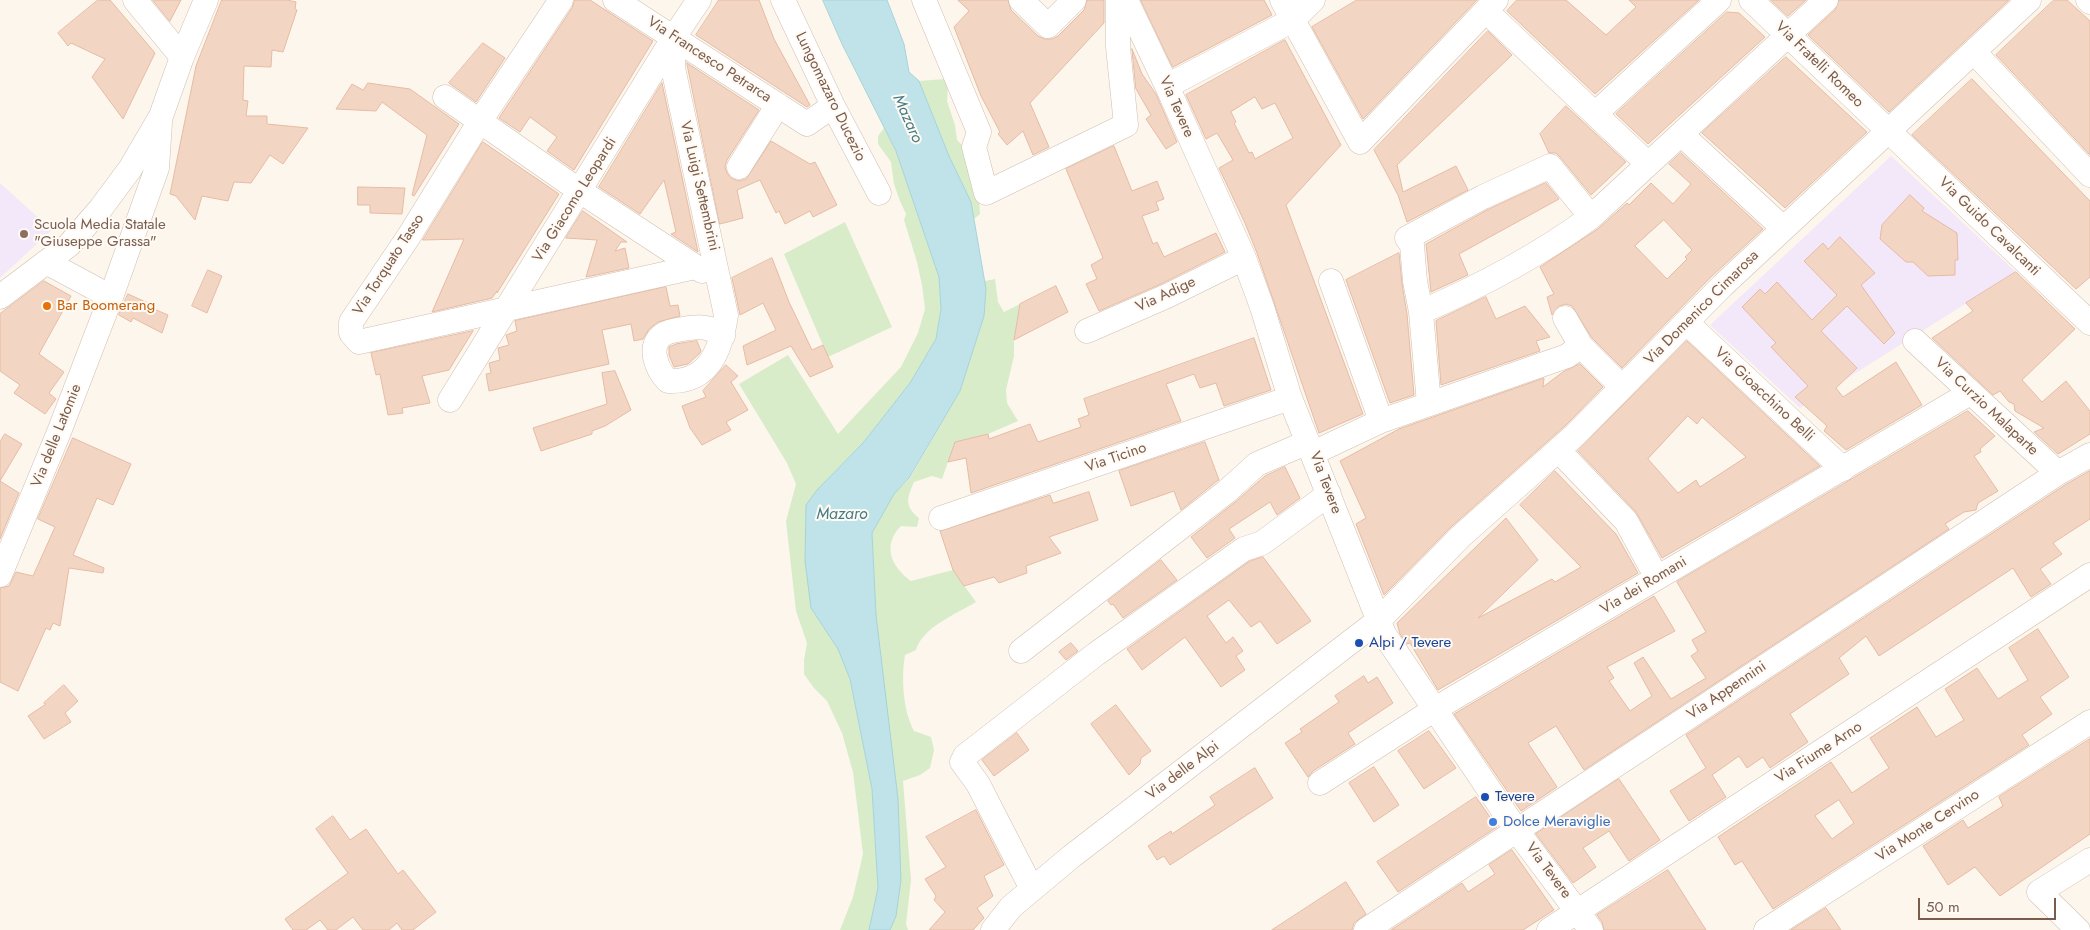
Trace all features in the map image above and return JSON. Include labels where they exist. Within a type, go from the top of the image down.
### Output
[{"type":"street","points":[[135,0],[182,58]]},
{"type":"street","points":[[0,297],[68,246],[101,208],[130,168],[161,116],[206,0]]},
{"type":"street","name":"Via Torquato Tasso","points":[[561,0],[480,121],[409,236],[351,322],[351,333],[359,342],[696,267]]},
{"type":"street","name":"Via Francesco Petrarca","points":[[615,0],[807,124],[832,106]]},
{"type":"street","name":"Via Giacomo Leopardi","points":[[450,400],[674,37],[699,0]]},
{"type":"street","name":"Lungomazaro Ducezio","points":[[783,0],[832,106],[879,193]]},
{"type":"street","points":[[1021,0],[1048,26],[1074,0]]},
{"type":"street","points":[[930,4],[979,132],[974,147],[986,193],[1126,125],[1118,47],[1118,0]]},
{"type":"street","name":"Via Tevere","points":[[1126,0],[1167,86],[1244,258],[1262,307],[1290,398],[1384,634],[1517,831],[1584,921]]},
{"type":"street","points":[[1282,0],[1360,142],[1491,6],[1595,114],[1648,164]]},
{"type":"street","points":[[1167,86],[1293,20],[1313,0]]},
{"type":"street","points":[[1595,114],[1719,0]]},
{"type":"street","name":"Via Fratelli Romeo","points":[[1750,0],[1888,131]]},
{"type":"street","points":[[1421,312],[1471,290],[1530,257],[1590,217],[1826,0]]},
{"type":"street","name":"Via Domenico Cimarosa","points":[[1379,620],[1460,537],[1558,450],[1686,322],[1784,228],[2029,0]]},
{"type":"street","name":"Via Luigi Settembrini","points":[[674,37],[673,68],[721,283],[726,315],[723,336]]},
{"type":"street","points":[[1974,52],[2090,175]]},
{"type":"street","points":[[445,97],[580,191],[721,283]]},
{"type":"street","name":"Via Francesco Petrarca","points":[[739,167],[778,105]]},
{"type":"street","name":"Via delle Latomie","points":[[0,575],[59,432],[111,297],[157,168],[161,116]]},
{"type":"street","name":"Via Guido Cavalcanti","points":[[1888,131],[2090,322]]},
{"type":"street","points":[[1681,134],[1784,228]]},
{"type":"street","points":[[1430,404],[1412,246],[1407,238],[1482,197],[1550,166],[1590,217]]},
{"type":"street","name":"Via Adige","points":[[1087,331],[1167,296],[1244,258]]},
{"type":"street","points":[[46,262],[111,297]]},
{"type":"street","points":[[1331,281],[1381,421]]},
{"type":"street","points":[[1565,318],[1581,346],[1622,387]]},
{"type":"street","name":"Via Gioacchino Belli","points":[[1686,322],[1843,469]]},
{"type":"street","name":"Via Curzio Malaparte","points":[[1915,341],[2058,473]]},
{"type":"street","points":[[1021,651],[1226,492],[1257,464],[1311,447],[1568,356],[1581,346]]},
{"type":"street","name":"Via dei Romani","points":[[1320,783],[1435,709],[1970,393]]},
{"type":"street","name":"Via Ticino","points":[[941,518],[1290,398]]},
{"type":"street","points":[[1558,450],[1626,521],[1657,578]]},
{"type":"street","name":"Via Appennini","points":[[1366,930],[1800,642],[2058,473],[2090,455]]},
{"type":"street","points":[[1032,889],[978,784],[962,762],[965,756],[1096,654],[1244,549],[1262,543],[1329,494]]},
{"type":"street","name":"Via Fiume Arno","points":[[1549,930],[1584,921],[2090,575]]},
{"type":"street","name":"Via delle Alpi","points":[[993,930],[1011,907],[1072,856],[1379,620]]},
{"type":"street","name":"Via Monte Cervino","points":[[1766,930],[2090,722]]},
{"type":"street","points":[[2078,930],[2039,892],[2090,860]]},
{"type":"shaded area","points":[[1891,156],[2016,272],[1800,408],[1710,325]]},
{"type":"shaded area","name":"Scuola Media Statale \"Giuseppe Grassa\"","points":[[0,183],[52,230],[0,278]]},
{"type":"green space","points":[[945,79],[948,86],[947,101],[955,125],[957,140],[965,148],[979,199],[980,214],[974,219],[971,202],[949,156],[919,81]]},
{"type":"green space","points":[[884,128],[896,151],[939,277],[941,309],[936,339],[910,383],[863,443],[817,490],[811,608],[838,649],[850,679],[872,789],[878,888],[869,930],[840,930],[853,897],[863,854],[853,772],[842,733],[827,701],[804,674],[807,643],[796,611],[786,521],[796,484],[787,463],[739,384],[788,355],[838,434],[901,367],[918,333],[925,309],[917,262],[904,220],[906,214],[894,184],[891,162],[878,144],[878,136]]},
{"type":"green space","points":[[845,222],[892,327],[828,357],[784,254]]},
{"type":"green space","points":[[995,279],[998,302],[1004,312],[1020,304],[1014,339],[1014,356],[1006,390],[1007,403],[1018,421],[988,434],[955,442],[942,479],[932,476],[914,482],[908,502],[911,510],[919,518],[917,527],[901,526],[895,533],[892,541],[891,555],[894,562],[898,569],[911,581],[953,570],[976,602],[941,622],[926,634],[916,650],[905,655],[903,684],[907,714],[914,731],[931,737],[934,750],[930,768],[920,775],[903,781],[911,880],[906,924],[908,930],[890,930],[896,916],[872,533],[894,494],[910,478],[960,391],[984,316],[985,281]]},
{"type":"water","name":"Mazaro","points":[[823,0],[887,0],[904,44],[909,72],[919,81],[949,156],[971,202],[986,289],[984,316],[960,391],[909,478],[894,494],[872,533],[876,615],[898,799],[901,880],[896,916],[890,930],[869,930],[878,888],[872,789],[850,679],[838,649],[811,608],[805,561],[806,505],[817,490],[863,443],[910,383],[936,339],[941,309],[939,277],[896,151],[842,44]]},
{"type":"building","points":[[98,0],[110,0],[155,53],[123,119],[92,77],[105,59],[71,43],[68,46],[58,33]]},
{"type":"building","points":[[153,0],[181,0],[170,21]]},
{"type":"building","points":[[222,0],[287,0],[296,2],[295,9],[297,10],[283,52],[272,50],[271,67],[244,66],[243,100],[248,101],[246,116],[267,116],[267,124],[308,128],[283,164],[270,155],[251,183],[234,182],[228,201],[202,196],[195,220],[176,196],[170,194],[196,66]]},
{"type":"building","points":[[575,0],[590,0],[653,41],[574,170],[547,151],[557,137],[530,117],[520,132],[499,118],[572,8]]},
{"type":"building","points":[[719,0],[759,0],[774,39],[810,105],[807,107],[696,35]]},
{"type":"building","points":[[958,0],[1008,0],[1011,10],[1038,36],[1052,39],[1058,36],[1084,10],[1087,0],[1104,0],[1104,23],[1030,103],[1049,147],[1033,155],[1023,131],[1007,145],[998,134],[1000,132],[981,96],[954,27],[969,11]]},
{"type":"building","points":[[1141,0],[1264,0],[1272,15],[1173,67]]},
{"type":"building","points":[[1357,0],[1477,0],[1363,119],[1312,27]]},
{"type":"building","points":[[1517,0],[1566,0],[1606,35],[1636,7],[1629,0],[1699,0],[1595,94],[1507,11]]},
{"type":"building","points":[[1771,0],[1806,0],[1788,16]]},
{"type":"building","points":[[1839,0],[2009,0],[1889,112],[1808,35],[1835,10]]},
{"type":"building","points":[[2054,0],[2067,0],[2090,21],[2090,155],[1996,55]]},
{"type":"building","points":[[1727,12],[1739,13],[1765,37],[1648,144],[1616,114]]},
{"type":"building","points":[[1488,31],[1512,55],[1397,165],[1403,192],[1456,166],[1468,190],[1407,222],[1398,195],[1374,150]]},
{"type":"building","points":[[1285,40],[1341,145],[1286,205],[1363,414],[1319,433],[1257,253],[1219,168],[1233,160],[1217,133],[1206,139],[1186,95]],"holes":[[[1255,97],[1262,109],[1275,103],[1293,138],[1255,159],[1252,152],[1249,153],[1234,123],[1236,122],[1231,112]]]},
{"type":"building","points":[[483,43],[505,58],[476,102],[449,83]]},
{"type":"building","points":[[1132,49],[1142,74],[1156,94],[1177,142],[1166,149],[1146,119],[1151,115],[1136,89]]},
{"type":"building","points":[[1786,57],[1867,132],[1785,208],[1702,133]]},
{"type":"building","points":[[687,63],[759,110],[727,160],[725,167],[731,178],[739,181],[746,179],[771,141],[810,164],[815,162],[837,205],[813,217],[810,211],[785,224],[779,211],[776,213],[760,180],[737,190],[743,218],[720,224]]},
{"type":"building","points":[[1972,79],[2090,201],[2090,277],[2076,289],[1912,135]]},
{"type":"building","points":[[368,83],[410,89],[459,124],[414,196],[412,195],[427,135],[382,102],[376,111],[336,109],[352,84],[363,90]]},
{"type":"building","points":[[662,83],[698,252],[671,234],[676,232],[664,180],[640,214],[599,187]]},
{"type":"building","points":[[1566,106],[1626,162],[1591,195],[1556,153],[1549,153],[1540,134]]},
{"type":"building","points":[[483,142],[559,194],[492,298],[432,312],[464,239],[423,240]]},
{"type":"building","points":[[1114,146],[1132,191],[1157,181],[1164,199],[1156,202],[1159,210],[1142,216],[1153,244],[1157,242],[1164,257],[1216,233],[1225,252],[1161,284],[1099,311],[1086,284],[1097,279],[1091,265],[1103,258],[1066,169]]},
{"type":"building","points":[[1681,153],[1763,229],[1712,276],[1622,368],[1592,338],[1572,306],[1566,304],[1559,306],[1552,315],[1547,297],[1554,294],[1540,267],[1599,228],[1627,203],[1629,205],[1651,183],[1673,204],[1691,184],[1669,164]],"holes":[[[1664,220],[1692,250],[1685,257],[1687,259],[1667,279],[1635,246]]]},
{"type":"building","points":[[1546,183],[1559,199],[1459,254],[1468,275],[1431,292],[1426,244],[1489,209]]},
{"type":"building","points":[[358,187],[405,188],[402,214],[370,213],[370,205],[358,205]]},
{"type":"building","points":[[1910,195],[1924,208],[1922,211],[1957,233],[1958,260],[1955,260],[1955,275],[1928,276],[1913,262],[1906,262],[1880,239],[1882,225]]},
{"type":"building","points":[[583,211],[627,242],[621,242],[615,251],[625,248],[629,268],[586,277],[597,240],[566,238]]},
{"type":"building","points":[[1840,237],[1875,273],[1861,285],[1895,333],[1884,344],[1847,306],[1821,331],[1857,368],[1836,388],[1843,397],[1896,362],[1922,405],[1846,450],[1824,431],[1827,426],[1795,397],[1808,386],[1771,347],[1776,343],[1742,307],[1760,289],[1765,294],[1777,282],[1812,320],[1837,295],[1804,261],[1823,243],[1828,249]]},
{"type":"building","points":[[1399,253],[1407,314],[1414,395],[1390,403],[1346,280]]},
{"type":"building","points":[[772,258],[789,302],[812,350],[823,345],[833,367],[810,377],[791,346],[747,365],[743,346],[776,330],[763,303],[740,315],[732,278]]},
{"type":"building","points":[[208,270],[222,276],[207,313],[192,306]]},
{"type":"building","points":[[2016,272],[2075,329],[2022,380],[2042,402],[2066,381],[2090,411],[2090,434],[2058,454],[2034,432],[2044,428],[2015,411],[2014,404],[2009,402],[2000,391],[1993,395],[1932,338],[1973,311],[1966,303]]},
{"type":"building","points":[[44,281],[71,296],[39,354],[64,372],[49,393],[56,399],[45,414],[14,393],[20,385],[0,371],[0,314]]},
{"type":"building","points":[[1056,286],[1068,312],[1014,340],[1020,304]]},
{"type":"building","points":[[666,287],[670,306],[678,305],[680,316],[658,322],[649,329],[643,339],[634,341],[631,324],[602,330],[609,364],[489,391],[486,374],[491,373],[489,363],[500,360],[498,348],[509,345],[506,335],[517,331],[515,321]]},
{"type":"building","points":[[128,294],[148,303],[147,306],[168,315],[162,333],[133,318],[131,322],[119,315]]},
{"type":"building","points":[[1486,297],[1496,319],[1525,306],[1550,337],[1536,341],[1540,351],[1441,385],[1436,321]]},
{"type":"building","points":[[473,331],[449,370],[422,376],[430,403],[402,408],[403,413],[388,415],[380,374],[376,375],[371,353]]},
{"type":"building","points":[[1254,338],[1271,390],[1224,406],[1216,383],[1200,388],[1194,374],[1166,384],[1181,421],[971,493],[966,458],[948,462],[955,442],[988,434],[989,439],[1030,424],[1038,442],[1081,427],[1078,419],[1089,415],[1084,399]]},
{"type":"building","points":[[697,341],[701,351],[699,354],[688,364],[674,367],[669,355],[669,347]]},
{"type":"building","points":[[1687,341],[1820,466],[1662,558],[1636,512],[1578,451]],"holes":[[[1688,416],[1697,424],[1702,417],[1746,457],[1700,487],[1696,480],[1678,493],[1648,459]]]},
{"type":"building","points":[[1580,364],[1603,387],[1566,425],[1451,527],[1384,595],[1356,524],[1366,518],[1340,461],[1399,429],[1544,378],[1543,387],[1563,372]]},
{"type":"building","points":[[726,365],[738,376],[731,382],[748,410],[726,422],[731,430],[702,445],[690,428],[682,406],[706,397],[703,391]]},
{"type":"building","points":[[615,371],[631,410],[605,426],[592,431],[592,434],[541,451],[533,428],[607,404],[602,373]]},
{"type":"building","points":[[1968,411],[1995,436],[1980,449],[1981,452],[1974,456],[1998,491],[1978,503],[1976,510],[1964,512],[1945,524],[1949,529],[1584,770],[1556,726],[1528,743],[1557,787],[1521,811],[1454,714],[1654,596],[1675,631],[1607,667],[1614,678],[1609,681],[1630,711],[1652,696],[1634,663],[1643,657],[1671,699],[1706,678],[1691,656],[1698,651],[1692,640],[1706,632],[1677,582]]},
{"type":"building","points":[[5,434],[22,444],[0,481],[0,442]]},
{"type":"building","points":[[73,438],[131,464],[113,505],[97,498],[73,555],[104,568],[103,573],[69,568],[60,626],[53,623],[50,630],[46,628],[18,691],[0,682],[0,588],[9,586],[16,572],[33,576],[55,527],[38,519]]},
{"type":"building","points":[[1205,442],[1219,480],[1181,510],[1174,491],[1131,506],[1119,471]]},
{"type":"building","points":[[1285,467],[1300,498],[1277,515],[1270,502],[1229,529],[1235,538],[1207,558],[1191,537],[1265,476]]},
{"type":"building","points":[[1555,471],[1616,534],[1638,573],[1438,690],[1410,643],[1407,644],[1400,634],[1397,623],[1506,518],[1538,560],[1478,618],[1552,579],[1555,582],[1581,567],[1520,505]]},
{"type":"building","points":[[2090,471],[2090,519],[2053,543],[2062,554],[2040,569],[2051,584],[2031,597],[2013,568],[1879,656],[1866,636],[1839,658],[1849,674],[1790,714],[1808,742],[1770,768],[1763,757],[1747,768],[1739,756],[1712,775],[1726,797],[1689,821],[1670,791],[1706,768],[1686,735],[2065,485]]},
{"type":"building","points":[[0,481],[19,493],[0,539]]},
{"type":"building","points":[[1089,492],[1098,520],[1049,537],[1061,553],[1026,566],[1027,573],[999,583],[994,577],[964,586],[953,570],[940,531],[1050,495],[1053,503]]},
{"type":"building","points":[[1263,557],[1311,621],[1277,644],[1260,621],[1251,627],[1229,600],[1207,616],[1226,643],[1233,637],[1243,651],[1236,656],[1245,670],[1221,687],[1185,637],[1142,670],[1127,649],[1250,561]]},
{"type":"building","points":[[1161,560],[1177,580],[1123,618],[1113,604],[1111,605],[1108,601]]},
{"type":"building","points":[[2038,629],[2069,677],[2040,697],[2052,714],[2022,735],[2029,745],[1773,909],[1742,861],[1735,865],[1718,837],[1831,762],[1852,793],[1889,768],[1870,738],[1917,707],[1936,737],[1964,720],[1945,689],[1977,668],[1998,699],[2028,680],[2009,648]],"holes":[[[1839,800],[1854,823],[1832,839],[1815,816]]]},
{"type":"building","points":[[1071,643],[1078,651],[1066,660],[1059,652]]},
{"type":"building","points":[[1364,676],[1368,683],[1377,677],[1393,703],[1348,733],[1355,744],[1313,771],[1308,777],[1285,743],[1302,732],[1300,729],[1339,702],[1335,696]]},
{"type":"building","points":[[64,685],[78,701],[65,713],[71,722],[44,739],[28,716],[46,704],[44,703]]},
{"type":"building","points":[[1116,705],[1151,751],[1141,758],[1140,764],[1129,775],[1091,724]]},
{"type":"building","points":[[1429,731],[1456,768],[1424,789],[1398,751]]},
{"type":"building","points":[[1017,733],[1029,750],[994,776],[982,760]]},
{"type":"building","points":[[2090,739],[2090,834],[2000,896],[1975,867],[1948,885],[1923,846],[1963,820],[1968,828],[2003,806],[1999,797]]},
{"type":"building","points":[[1374,767],[1399,805],[1374,822],[1349,783]]},
{"type":"building","points":[[1255,768],[1273,798],[1170,865],[1164,856],[1157,860],[1148,846],[1171,831],[1172,834],[1215,805],[1210,797]]},
{"type":"building","points":[[1619,779],[1660,840],[1629,861],[1609,831],[1583,848],[1596,867],[1573,883],[1536,834]]},
{"type":"building","points":[[1476,797],[1497,827],[1398,892],[1377,862]]},
{"type":"building","points":[[976,810],[1004,865],[984,876],[993,896],[977,908],[984,918],[973,930],[929,930],[945,912],[934,900],[936,896],[925,879],[946,867],[926,837]]},
{"type":"building","points":[[333,816],[350,840],[366,829],[398,874],[403,870],[436,912],[413,930],[402,930],[397,923],[389,930],[363,930],[353,917],[336,930],[328,930],[320,920],[306,930],[293,930],[285,919],[348,873],[316,829]]},
{"type":"building","points":[[1512,850],[1554,910],[1523,930],[1391,930],[1462,883],[1468,892],[1495,874],[1489,865]]},
{"type":"building","points":[[1668,870],[1706,930],[1604,930],[1602,922],[1597,915]]},
{"type":"building","points":[[1346,882],[1366,914],[1354,923],[1352,930],[1272,930]]},
{"type":"building","points":[[1826,908],[1841,930],[1791,930]]},
{"type":"place","name":"Scuola Media Statale \"Giuseppe Grassa\"","points":[[24,234]]},
{"type":"place","name":"Bar Boomerang","points":[[47,306]]},
{"type":"place","name":"Alpi / Tevere","points":[[1359,643]]},
{"type":"place","name":"Tevere","points":[[1485,797]]},
{"type":"place","name":"Dolce Meraviglie","points":[[1493,822]]}]
